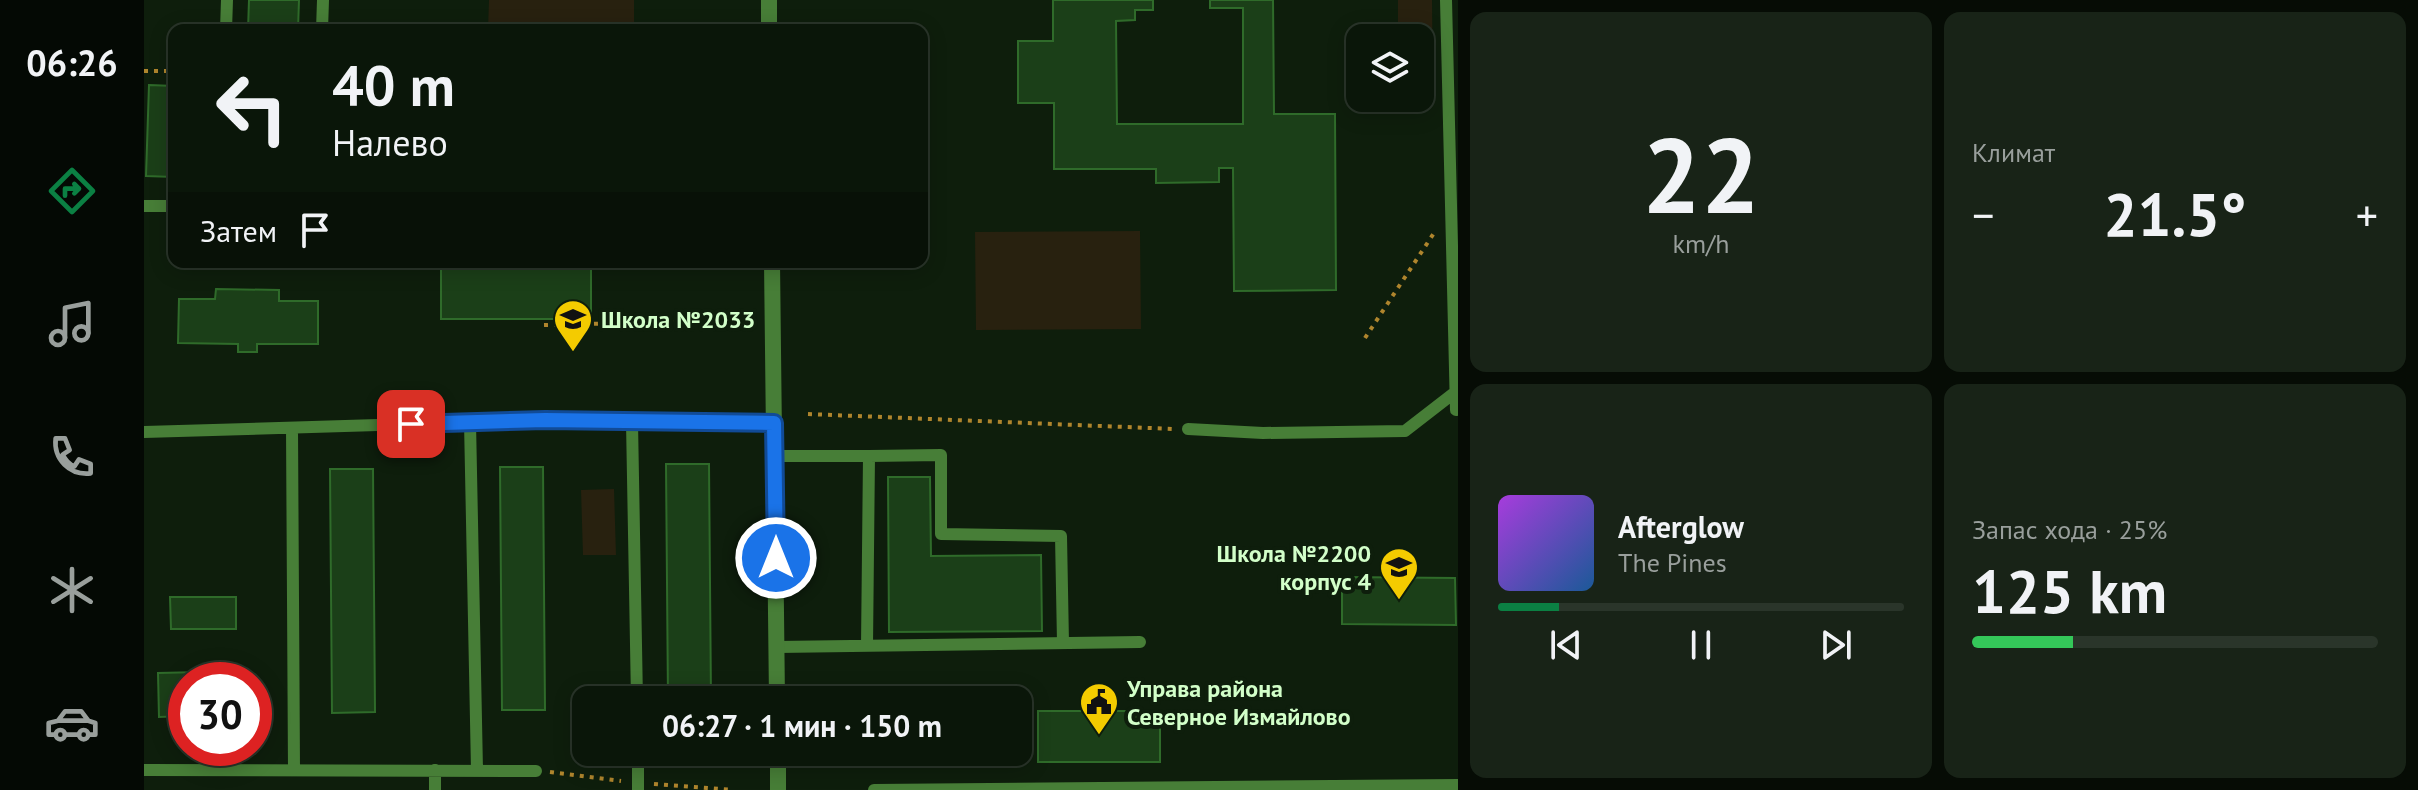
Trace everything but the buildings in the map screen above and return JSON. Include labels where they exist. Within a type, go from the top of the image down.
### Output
[{"type":"street","points":[[769,0],[769,24]]},
{"type":"street","points":[[772,268],[777,686]]},
{"type":"street","points":[[778,766],[778,790]]},
{"type":"lane","points":[[226,24],[227,0]]},
{"type":"lane","points":[[322,24],[323,0]]},
{"type":"lane","points":[[1446,0],[1456,410]]},
{"type":"lane","points":[[144,206],[168,206]]},
{"type":"lane","points":[[1188,429],[1263,433],[1405,431],[1457,390]]},
{"type":"lane","points":[[144,432],[545,420],[774,423]]},
{"type":"lane","points":[[470,422],[477,770]]},
{"type":"lane","points":[[632,422],[637,686]]},
{"type":"lane","points":[[292,428],[294,770]]},
{"type":"lane","points":[[774,456],[941,455],[941,534],[1061,536],[1063,643]]},
{"type":"lane","points":[[867,646],[869,456]]},
{"type":"lane","points":[[777,647],[1140,642]]},
{"type":"lane","points":[[144,770],[536,771]]},
{"type":"lane","points":[[435,770],[435,790]]},
{"type":"lane","points":[[874,790],[1458,785]]},
{"type":"path","points":[[144,71],[168,71]]},
{"type":"path","points":[[1365,338],[1450,208]]},
{"type":"path","points":[[544,325],[744,320]]},
{"type":"path","points":[[808,414],[1188,429]]},
{"type":"path","points":[[536,771],[638,786],[733,790]]},
{"type":"shaded area","points":[[489,0],[634,0],[634,24],[488,24]]},
{"type":"shaded area","points":[[1398,0],[1432,0],[1432,24],[1398,24]]},
{"type":"shaded area","points":[[1140,231],[1141,329],[976,330],[975,232]]},
{"type":"shaded area","points":[[614,489],[616,555],[583,555],[581,490]]},
{"type":"place","name":"Школа №2033","points":[[573,353]]},
{"type":"place","name":"Школа №2200 корпус 4","points":[[1399,601]]},
{"type":"place","name":"Управа района Северное Измайлово","points":[[1099,736]]},
{"type":"route","points":[[411,424],[545,420],[774,423],[776,558]]}]
